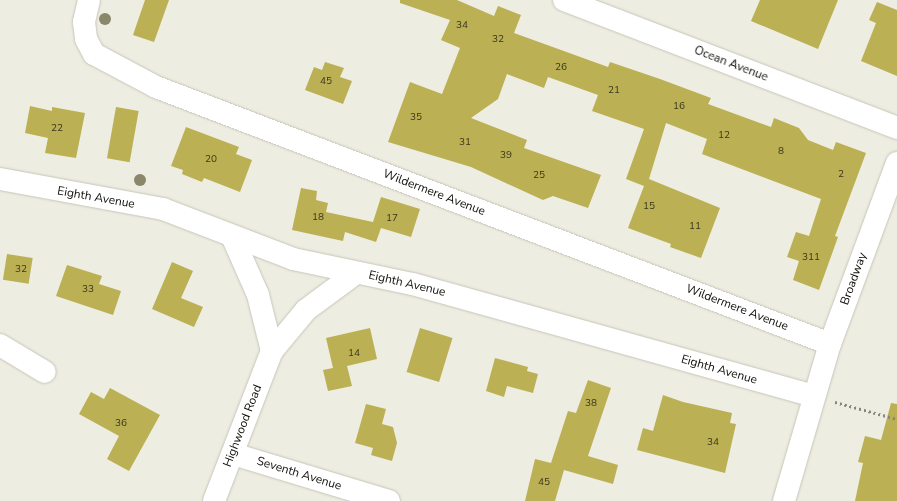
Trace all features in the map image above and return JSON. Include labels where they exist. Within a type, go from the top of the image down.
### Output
[{"type":"street","name":"Wildermere Avenue","points":[[89,0],[84,22],[86,39],[94,54],[156,87],[830,344]]},
{"type":"street","name":"Ocean Avenue","points":[[564,0],[897,128]]},
{"type":"street","name":"Broadway","points":[[784,501],[813,396],[830,344],[897,163]]},
{"type":"street","name":"Eighth Avenue","points":[[0,179],[163,209],[293,259],[413,284],[813,396]]},
{"type":"street","points":[[232,236],[258,295],[272,351]]},
{"type":"street","name":"Highwood Road","points":[[214,501],[272,351],[306,310],[356,273]]},
{"type":"street","points":[[0,345],[45,372]]},
{"type":"street","name":"Seventh Avenue","points":[[233,454],[389,501]]},
{"type":"path","points":[[813,396],[897,419]]},
{"type":"building","points":[[145,0],[169,0],[154,42],[133,35]]},
{"type":"building","points":[[400,0],[457,0],[494,16],[498,6],[521,15],[514,33],[608,67],[610,62],[660,79],[711,98],[708,104],[771,127],[774,118],[799,128],[808,140],[833,150],[836,142],[866,153],[835,236],[838,237],[819,290],[793,280],[799,261],[787,257],[796,232],[809,236],[821,199],[702,154],[707,139],[666,123],[649,179],[720,208],[701,258],[670,247],[671,244],[628,228],[644,186],[626,179],[644,129],[592,111],[598,95],[548,77],[544,88],[507,74],[498,99],[471,118],[527,140],[524,148],[601,175],[588,208],[553,196],[543,200],[471,167],[388,142],[410,82],[442,94],[460,48],[441,40],[450,20],[400,3]]},
{"type":"building","points":[[760,0],[838,0],[818,49],[751,21]]},
{"type":"building","points":[[877,2],[897,10],[897,76],[861,61],[876,23],[869,20]]},
{"type":"building","points":[[325,62],[344,68],[340,77],[352,81],[343,104],[305,90],[314,67],[322,70]]},
{"type":"building","points":[[30,106],[52,111],[52,107],[85,113],[76,158],[45,153],[48,138],[25,133]]},
{"type":"building","points":[[116,107],[139,111],[130,162],[107,158]]},
{"type":"building","points":[[186,127],[239,147],[236,154],[252,160],[240,192],[204,178],[202,182],[182,174],[183,170],[171,166]]},
{"type":"building","points":[[301,188],[317,191],[316,200],[328,203],[326,212],[373,222],[381,197],[420,209],[411,237],[381,228],[376,242],[345,232],[343,241],[292,230]]},
{"type":"building","points":[[7,254],[33,258],[29,284],[3,280]]},
{"type":"building","points":[[172,262],[193,271],[181,298],[203,307],[194,327],[152,309]]},
{"type":"building","points":[[67,265],[102,276],[99,284],[121,291],[113,315],[56,296]]},
{"type":"building","points":[[370,328],[377,359],[347,366],[352,386],[328,391],[323,370],[333,368],[326,338]]},
{"type":"building","points":[[420,328],[453,338],[439,382],[407,372]]},
{"type":"building","points":[[495,358],[528,367],[527,371],[538,374],[533,393],[507,386],[504,397],[486,391]]},
{"type":"building","points":[[588,380],[611,388],[588,456],[618,465],[613,484],[564,470],[555,501],[525,501],[535,459],[551,463],[568,411],[576,413]]},
{"type":"building","points":[[110,388],[160,415],[129,471],[107,459],[119,436],[79,414],[91,392],[104,399]]},
{"type":"building","points":[[663,395],[683,402],[732,413],[730,423],[736,424],[725,473],[637,450],[643,428],[653,431]]},
{"type":"building","points":[[891,403],[897,404],[897,501],[855,501],[863,463],[858,462],[865,436],[881,440]]},
{"type":"building","points":[[366,404],[386,409],[382,424],[393,427],[397,443],[392,461],[371,455],[373,448],[355,443]]}]
